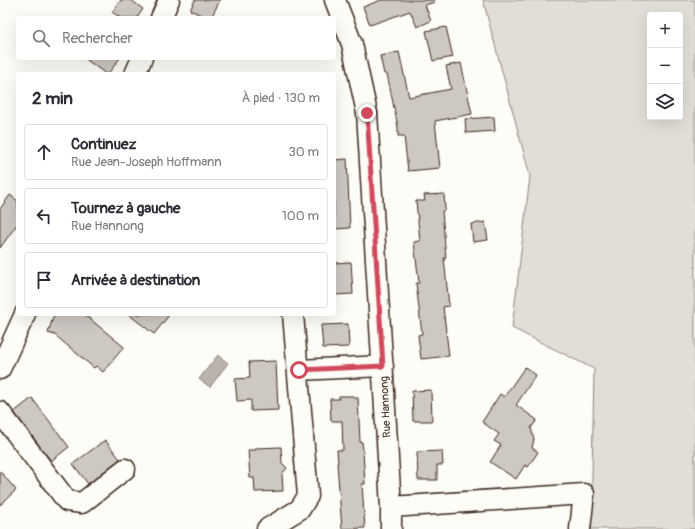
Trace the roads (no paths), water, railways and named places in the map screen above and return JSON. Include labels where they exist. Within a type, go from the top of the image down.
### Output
[{"type":"street","points":[[161,16],[169,0]]},
{"type":"street","name":"Rue Hannong","points":[[336,0],[352,44],[367,113],[383,366],[390,529]]},
{"type":"street","points":[[136,72],[141,60]]},
{"type":"street","points":[[0,369],[25,316]]},
{"type":"street","points":[[267,529],[300,509],[308,496],[299,370],[293,316]]},
{"type":"street","points":[[299,370],[383,366]]},
{"type":"street","points":[[0,412],[66,501],[82,503],[125,469]]},
{"type":"street","points":[[390,507],[584,494],[580,529]]}]
